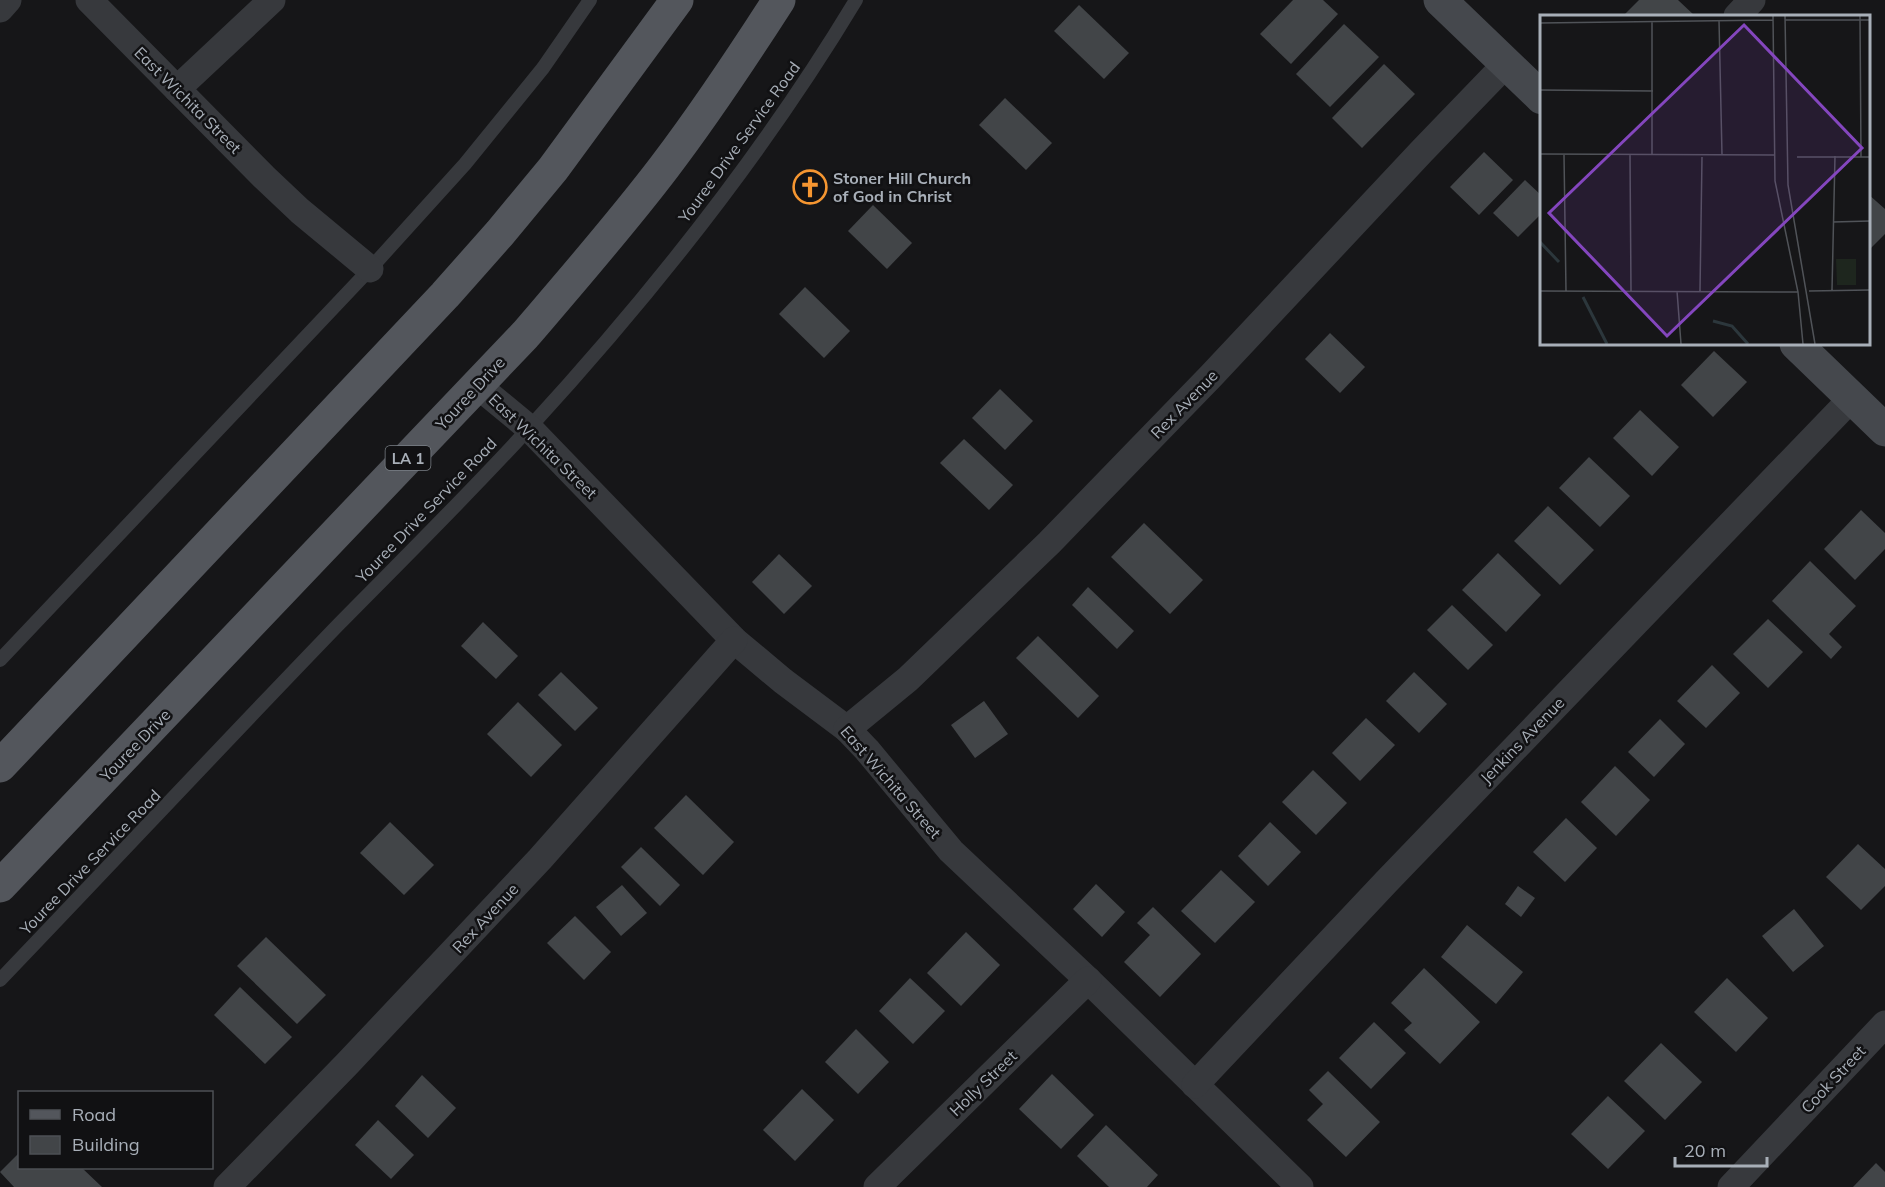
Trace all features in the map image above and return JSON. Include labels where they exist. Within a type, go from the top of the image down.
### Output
[{"type":"main road","points":[[0,766],[429,312],[492,242],[553,169],[677,0]]},
{"type":"main road","name":"Youree Drive","points":[[0,886],[525,335],[597,252],[666,166],[740,61],[779,0]]},
{"type":"street","points":[[0,9],[9,0]]},
{"type":"street","name":"East Wichita Street","points":[[89,0],[279,191],[370,269]]},
{"type":"street","points":[[177,89],[272,0]]},
{"type":"street","points":[[1440,0],[1540,96]]},
{"type":"street","points":[[1738,15],[1752,0]]},
{"type":"street","name":"Rex Avenue","points":[[847,729],[908,679],[1049,543],[1211,376],[1506,64]]},
{"type":"street","points":[[1797,345],[1885,430]]},
{"type":"street","name":"East Wichita Street","points":[[477,385],[529,428],[734,640],[783,681],[847,729],[951,851],[1088,980],[1300,1187]]},
{"type":"street","name":"Jenkins Avenue","points":[[1195,1085],[1387,881],[1852,398]]},
{"type":"street","name":"Rex Avenue","points":[[227,1187],[347,1064],[540,859],[734,640]]},
{"type":"street","name":"Holly Street","points":[[877,1187],[1088,980]]},
{"type":"street","name":"Cook Street","points":[[1731,1187],[1885,1024]]},
{"type":"lane","points":[[0,660],[370,269],[465,164],[543,68],[590,0]]},
{"type":"lane","name":"Youree Drive Service Road","points":[[0,980],[529,428],[588,362],[734,181],[788,105],[856,0]]},
{"type":"building","points":[[1293,0],[1323,0],[1338,14],[1291,64],[1260,34]]},
{"type":"building","points":[[1639,0],[1678,0],[1694,15],[1624,15]]},
{"type":"building","points":[[1079,5],[1129,53],[1104,79],[1054,31]]},
{"type":"building","points":[[1344,24],[1379,57],[1330,107],[1296,74]]},
{"type":"building","points":[[1384,64],[1415,94],[1362,148],[1332,118]]},
{"type":"building","points":[[1005,98],[1052,143],[1026,170],[979,125]]},
{"type":"building","points":[[1484,152],[1513,180],[1479,215],[1450,187]]},
{"type":"building","points":[[1525,180],[1540,194],[1540,215],[1518,237],[1493,213]]},
{"type":"building","points":[[1870,196],[1885,209],[1885,234],[1870,249]]},
{"type":"building","points":[[873,205],[912,243],[887,269],[848,231]]},
{"type":"building","points":[[805,287],[850,331],[824,358],[779,314]]},
{"type":"building","points":[[1330,333],[1365,367],[1340,393],[1305,359]]},
{"type":"building","points":[[1714,351],[1747,382],[1713,417],[1681,385]]},
{"type":"building","points":[[1000,389],[1033,421],[1005,450],[972,418]]},
{"type":"building","points":[[1640,410],[1679,447],[1652,476],[1613,438]]},
{"type":"building","points":[[964,439],[1013,485],[989,510],[940,463]]},
{"type":"building","points":[[1589,457],[1630,496],[1600,527],[1559,488]]},
{"type":"building","points":[[1548,506],[1594,550],[1560,585],[1514,541]]},
{"type":"building","points":[[1861,510],[1885,533],[1885,549],[1855,580],[1824,549]]},
{"type":"building","points":[[1144,523],[1203,580],[1170,614],[1111,557]]},
{"type":"building","points":[[1498,553],[1541,595],[1506,632],[1462,590]]},
{"type":"building","points":[[779,554],[812,586],[784,614],[752,582]]},
{"type":"building","points":[[1810,561],[1856,606],[1829,634],[1842,647],[1831,659],[1772,601]]},
{"type":"building","points":[[1088,587],[1134,631],[1117,649],[1072,605]]},
{"type":"building","points":[[1452,605],[1493,645],[1468,670],[1427,630]]},
{"type":"building","points":[[1768,619],[1803,652],[1768,688],[1733,654]]},
{"type":"building","points":[[483,622],[518,656],[496,679],[461,646]]},
{"type":"building","points":[[1038,636],[1099,696],[1078,718],[1016,658]]},
{"type":"building","points":[[1712,665],[1740,693],[1706,728],[1677,701]]},
{"type":"building","points":[[561,672],[598,708],[575,731],[538,695]]},
{"type":"building","points":[[1414,672],[1447,704],[1419,733],[1386,701]]},
{"type":"building","points":[[984,701],[1008,734],[975,758],[951,725]]},
{"type":"building","points":[[518,702],[562,745],[531,777],[487,734]]},
{"type":"building","points":[[1366,718],[1395,745],[1360,781],[1332,753]]},
{"type":"building","points":[[1660,719],[1685,744],[1654,777],[1628,752]]},
{"type":"building","points":[[1615,766],[1650,800],[1616,836],[1581,802]]},
{"type":"building","points":[[1313,770],[1347,803],[1316,835],[1282,802]]},
{"type":"building","points":[[686,795],[734,842],[703,875],[654,828]]},
{"type":"building","points":[[1566,818],[1597,848],[1565,882],[1533,852]]},
{"type":"building","points":[[390,822],[434,865],[404,895],[360,853]]},
{"type":"building","points":[[1270,822],[1301,852],[1268,886],[1238,856]]},
{"type":"building","points":[[1858,844],[1885,869],[1885,886],[1861,910],[1826,877]]},
{"type":"building","points":[[641,847],[680,885],[660,906],[621,867]]},
{"type":"building","points":[[1221,870],[1255,902],[1215,943],[1181,911]]},
{"type":"building","points":[[1096,884],[1125,912],[1102,937],[1073,909]]},
{"type":"building","points":[[622,885],[647,913],[621,936],[596,907]]},
{"type":"building","points":[[1518,886],[1535,898],[1521,917],[1505,904]]},
{"type":"building","points":[[1153,907],[1201,954],[1160,997],[1124,962],[1150,935],[1137,923]]},
{"type":"building","points":[[1794,909],[1824,946],[1793,972],[1762,936]]},
{"type":"building","points":[[575,916],[611,952],[584,980],[547,943]]},
{"type":"building","points":[[1467,925],[1523,972],[1496,1004],[1441,957]]},
{"type":"building","points":[[966,932],[1000,965],[961,1006],[927,973]]},
{"type":"building","points":[[266,937],[326,995],[297,1024],[237,966]]},
{"type":"building","points":[[1424,968],[1480,1022],[1440,1064],[1404,1030],[1412,1023],[1391,1003]]},
{"type":"building","points":[[910,978],[945,1011],[913,1044],[879,1011]]},
{"type":"building","points":[[1727,978],[1768,1018],[1736,1052],[1694,1012]]},
{"type":"building","points":[[240,987],[292,1037],[265,1064],[214,1015]]},
{"type":"building","points":[[1374,1022],[1406,1053],[1371,1089],[1339,1058]]},
{"type":"building","points":[[856,1029],[889,1062],[858,1094],[825,1062]]},
{"type":"building","points":[[1661,1043],[1702,1082],[1665,1120],[1624,1081]]},
{"type":"building","points":[[1328,1071],[1380,1122],[1346,1157],[1307,1120],[1323,1104],[1309,1090]]},
{"type":"building","points":[[1052,1074],[1094,1115],[1061,1149],[1019,1109]]},
{"type":"building","points":[[422,1075],[456,1108],[428,1138],[395,1106]]},
{"type":"building","points":[[802,1089],[834,1120],[795,1161],[763,1130]]},
{"type":"building","points":[[1608,1096],[1645,1131],[1608,1169],[1571,1134]]},
{"type":"building","points":[[378,1120],[414,1155],[391,1179],[355,1145]]},
{"type":"building","points":[[1106,1125],[1158,1175],[1147,1187],[1109,1187],[1077,1156]]},
{"type":"building","points":[[18,1154],[18,1169],[83,1169],[102,1187],[14,1187],[0,1172]]},
{"type":"building","points":[[1876,1163],[1885,1172],[1885,1187],[1853,1187]]},
{"type":"place","name":"Stoner Hill Church of God in Christ","points":[[810,187]]}]
